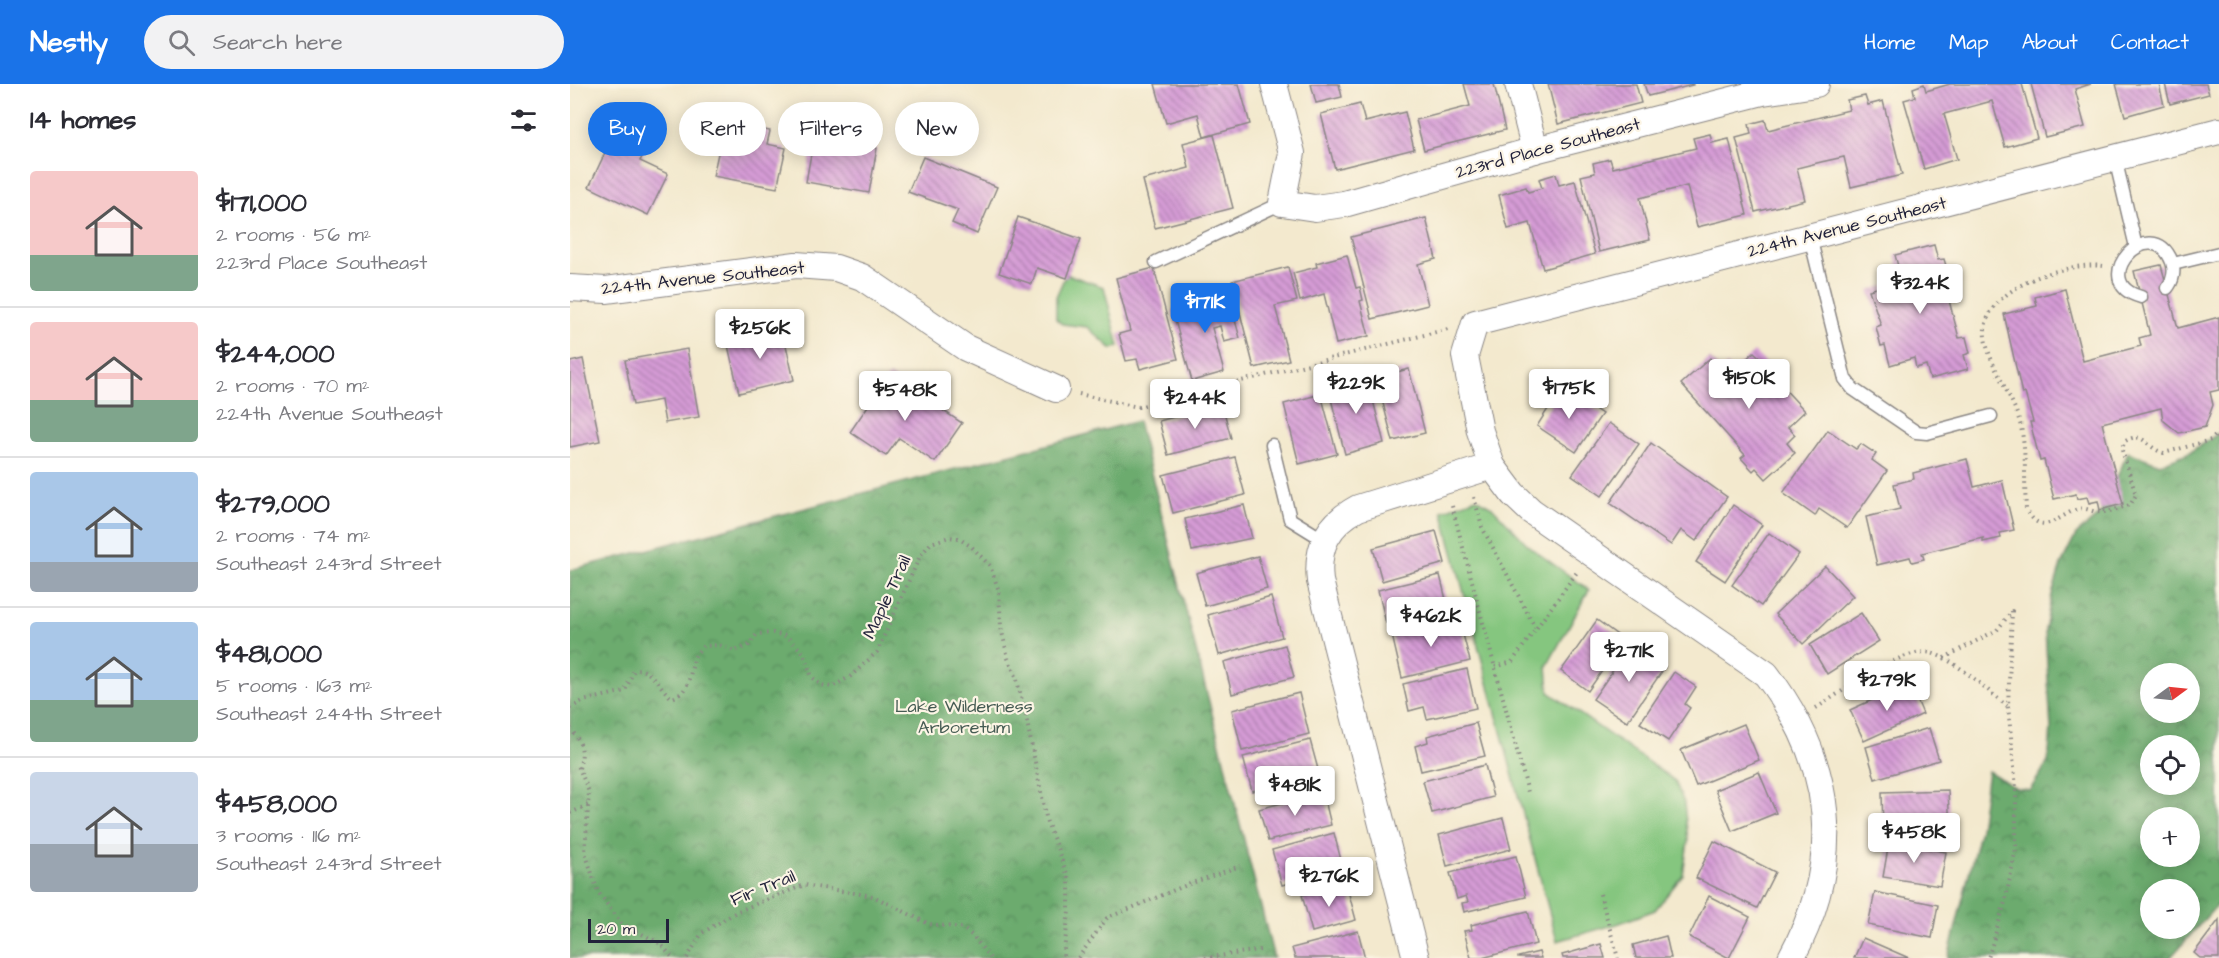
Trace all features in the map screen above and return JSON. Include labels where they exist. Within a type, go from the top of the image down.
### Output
[{"type":"street","points":[[1274,84],[1292,153],[1282,203]]},
{"type":"street","points":[[1518,84],[1535,150]]},
{"type":"street","name":"223rd Place Southeast","points":[[1282,203],[1315,208],[1344,204],[1762,88],[1816,84]]},
{"type":"street","name":"224th Avenue Southeast","points":[[1475,323],[2219,131]]},
{"type":"street","name":"224th Avenue Southeast","points":[[570,288],[606,290],[796,265],[836,268],[862,277],[966,348],[1056,389]]},
{"type":"street","points":[[1469,473],[1480,431],[1465,356],[1475,323]]},
{"type":"street","points":[[1416,958],[1318,565],[1324,540],[1336,523],[1358,508],[1469,473],[1513,494],[1531,511],[1766,674],[1783,696],[1796,720],[1815,768],[1827,824],[1826,857],[1821,879],[1795,950]]},
{"type":"lane","points":[[2115,158],[2136,247]]},
{"type":"lane","points":[[1156,262],[1282,203]]},
{"type":"lane","points":[[1810,237],[1845,379],[1853,389],[1916,432],[1927,433],[1991,416]]},
{"type":"lane","points":[[2141,297],[2125,288],[2120,279],[2123,258],[2136,247],[2150,244],[2160,248],[2173,264],[2174,275],[2167,288]]},
{"type":"lane","points":[[2173,264],[2219,253]]},
{"type":"lane","points":[[1272,445],[1290,519],[1324,540]]},
{"type":"path","points":[[2120,268],[2085,264],[2022,284],[1992,306],[1987,319],[1986,342],[2020,422],[2024,441],[2026,509],[2030,516],[2046,524],[2055,522],[2079,508],[2106,512],[2130,505],[2136,495],[2122,450],[2124,442],[2133,436],[2139,437],[2164,453],[2211,440],[2219,432]]},
{"type":"path","points":[[1056,389],[1138,407],[1475,323]]},
{"type":"path","points":[[1469,473],[1478,517],[1536,629]]},
{"type":"path","points":[[1469,473],[1495,667],[1529,796]]},
{"type":"path","name":"Maple Trail","points":[[570,708],[583,701],[625,691],[627,681],[634,670],[639,669],[647,670],[672,698],[678,696],[687,685],[695,657],[704,646],[719,645],[735,651],[749,645],[758,634],[765,633],[786,636],[803,652],[812,677],[821,685],[832,687],[851,676],[877,652],[920,556],[931,543],[949,537],[958,538],[972,547],[990,566],[999,591],[1001,627],[1008,658],[1016,676],[1024,707],[1047,822],[1069,879],[1070,911],[1064,958]]},
{"type":"path","points":[[1495,667],[1512,662],[1590,552]]},
{"type":"path","points":[[1944,658],[1997,630],[2012,611],[2008,706],[2016,788],[2016,849],[2005,902],[1988,958]]},
{"type":"path","points":[[1796,720],[1905,654],[1929,652],[1944,658],[2008,706]]},
{"type":"path","points":[[570,728],[580,741],[584,754],[579,768],[589,792],[585,852],[598,892],[621,923],[661,944],[673,958]]},
{"type":"path","points":[[570,813],[588,805]]},
{"type":"path","points":[[1078,958],[1107,918],[1189,884],[1240,866]]},
{"type":"path","name":"Fir Trail","points":[[687,958],[702,933],[738,911],[804,885],[873,896],[929,924],[962,928],[973,936],[990,958]]},
{"type":"path","points":[[1600,894],[1618,958]]},
{"type":"path","points":[[1205,958],[1260,950]]},
{"type":"green space","points":[[1066,274],[1104,287],[1119,346],[1112,349],[1087,327],[1062,324],[1056,319],[1056,297]]},
{"type":"green space","name":"Lake Wilderness Arboretum","points":[[1138,421],[1274,958],[570,958],[570,570]]},
{"type":"green space","points":[[2219,433],[2219,903],[2200,924],[2200,879],[2140,879],[2140,939],[2187,939],[2170,958],[1948,958],[1980,829],[1988,771],[2016,788],[2030,790],[2048,762],[2051,729],[2045,630],[2051,598],[2061,565],[2076,535],[2101,513],[2128,452],[2160,464],[2190,452]]},
{"type":"green space","points":[[1476,498],[1492,507],[1531,548],[1589,590],[1547,666],[1549,692],[1675,781],[1684,803],[1688,841],[1683,875],[1655,910],[1617,924],[1557,941],[1442,511]]},
{"type":"building","points":[[1155,84],[1239,84],[1250,124],[1204,137],[1198,114],[1166,123]]},
{"type":"building","points":[[1311,84],[1339,84],[1342,97],[1316,103]]},
{"type":"building","points":[[1464,84],[1494,84],[1505,130],[1424,150],[1416,120],[1470,106]]},
{"type":"building","points":[[1548,84],[1636,84],[1641,103],[1558,124]]},
{"type":"building","points":[[1644,84],[1693,84],[1693,85],[1648,96]]},
{"type":"building","points":[[1924,84],[1926,91],[1950,84],[2022,84],[2037,138],[2005,147],[1992,101],[1944,114],[1957,159],[1924,169],[1904,100],[1915,97],[1913,88]]},
{"type":"building","points":[[2031,84],[2091,84],[2075,89],[2085,127],[2045,137]]},
{"type":"building","points":[[2116,84],[2159,84],[2164,105],[2125,116]]},
{"type":"building","points":[[2165,84],[2206,84],[2209,94],[2170,104]]},
{"type":"building","points":[[1865,96],[1868,105],[1883,101],[1902,175],[1851,187],[1844,157],[1797,168],[1805,200],[1755,212],[1736,138],[1751,134],[1749,124],[1765,120],[1768,130],[1849,110],[1847,100]]},
{"type":"building","points":[[1360,104],[1365,122],[1405,112],[1414,149],[1335,169],[1321,114]]},
{"type":"building","points":[[766,130],[770,131],[767,144],[778,146],[778,156],[784,156],[777,188],[713,176],[717,156],[766,156]]},
{"type":"building","points":[[1710,134],[1712,143],[1729,139],[1747,215],[1697,227],[1687,186],[1663,192],[1640,198],[1650,240],[1599,252],[1581,176],[1595,173],[1593,163],[1610,159],[1613,168],[1696,148],[1693,138]]},
{"type":"building","points":[[1214,135],[1233,208],[1155,228],[1143,180],[1189,168],[1183,143]]},
{"type":"building","points":[[604,156],[642,156],[640,161],[668,174],[648,215],[589,187]]},
{"type":"building","points":[[811,156],[876,156],[869,193],[806,182]]},
{"type":"building","points":[[923,157],[997,187],[977,234],[952,223],[958,210],[908,192]]},
{"type":"building","points":[[1556,174],[1559,185],[1575,181],[1595,254],[1543,269],[1530,223],[1508,229],[1499,195],[1526,187],[1528,192],[1542,188],[1539,179]]},
{"type":"building","points":[[1018,217],[1081,239],[1067,278],[1037,268],[1032,284],[999,273]]},
{"type":"building","points":[[1426,218],[1436,259],[1418,264],[1428,305],[1372,319],[1351,237]]},
{"type":"building","points":[[1934,245],[1938,260],[1944,259],[1949,276],[1943,278],[1959,338],[1966,337],[1970,353],[1964,355],[1968,369],[1930,379],[1926,365],[1916,368],[1914,358],[1890,365],[1885,345],[1881,346],[1876,327],[1881,325],[1869,290],[1892,284],[1888,272],[1899,270],[1895,255]]},
{"type":"building","points":[[1347,255],[1356,288],[1360,287],[1363,300],[1360,301],[1369,336],[1336,344],[1324,294],[1300,301],[1293,273],[1317,267],[1316,263]]},
{"type":"building","points":[[2161,265],[2178,328],[2219,317],[2219,390],[2210,392],[2213,405],[2205,427],[2179,433],[2163,420],[2161,408],[2102,423],[2123,504],[2100,510],[2098,501],[2089,503],[2087,497],[2077,499],[2076,494],[2054,499],[2044,460],[2040,461],[2030,422],[2033,422],[2025,393],[2022,394],[2004,314],[2037,306],[2035,297],[2065,289],[2083,361],[2141,346],[2139,338],[2150,335],[2134,271]]},
{"type":"building","points":[[1288,267],[1297,301],[1275,306],[1289,360],[1254,368],[1232,281]]},
{"type":"building","points":[[1154,268],[1178,359],[1140,369],[1137,359],[1126,361],[1119,334],[1130,331],[1116,278]]},
{"type":"building","points":[[1228,295],[1240,338],[1224,342],[1220,326],[1212,328],[1224,372],[1192,381],[1172,310]]},
{"type":"building","points":[[782,328],[794,380],[739,393],[727,341]]},
{"type":"building","points":[[687,349],[699,417],[665,423],[661,400],[633,405],[625,360]]},
{"type":"building","points":[[1754,352],[1783,379],[1779,383],[1805,411],[1788,427],[1795,435],[1787,443],[1795,453],[1766,479],[1756,468],[1753,471],[1741,458],[1745,455],[1681,384],[1710,358],[1721,371],[1727,365],[1733,371]]},
{"type":"building","points":[[583,359],[600,441],[570,447],[570,362]]},
{"type":"building","points":[[1409,369],[1425,433],[1393,441],[1376,377]]},
{"type":"building","points":[[889,375],[962,423],[935,462],[899,438],[886,456],[850,432]]},
{"type":"building","points":[[1367,377],[1384,443],[1345,454],[1328,387]]},
{"type":"building","points":[[1562,387],[1602,414],[1576,452],[1537,426]]},
{"type":"building","points":[[1321,394],[1337,454],[1299,464],[1284,404]]},
{"type":"building","points":[[1222,404],[1231,438],[1168,455],[1159,421]]},
{"type":"building","points":[[1609,423],[1639,444],[1602,496],[1572,475]]},
{"type":"building","points":[[1828,430],[1856,449],[1861,444],[1876,454],[1872,460],[1887,471],[1847,528],[1819,509],[1815,516],[1783,493]]},
{"type":"building","points":[[1651,443],[1727,497],[1696,541],[1681,530],[1671,545],[1610,503]]},
{"type":"building","points":[[1235,457],[1245,495],[1173,513],[1163,475]]},
{"type":"building","points":[[1967,459],[1974,487],[2002,480],[2014,530],[2000,533],[2001,538],[1983,542],[1983,538],[1922,553],[1924,559],[1912,562],[1910,557],[1877,565],[1866,517],[1900,509],[1894,484],[1914,479],[1913,473]]},
{"type":"building","points":[[1244,505],[1252,538],[1192,551],[1185,519]]},
{"type":"building","points":[[1733,505],[1762,525],[1725,581],[1696,562]]},
{"type":"building","points":[[1436,531],[1445,563],[1382,581],[1373,548]]},
{"type":"building","points":[[1769,533],[1799,554],[1761,606],[1732,585]]},
{"type":"building","points":[[1258,556],[1267,589],[1205,606],[1196,573]]},
{"type":"building","points":[[1825,566],[1853,596],[1803,644],[1775,614]]},
{"type":"building","points":[[1440,575],[1448,608],[1386,623],[1378,590]]},
{"type":"building","points":[[1271,597],[1282,637],[1219,655],[1208,615]]},
{"type":"building","points":[[1861,613],[1879,641],[1827,674],[1810,645]]},
{"type":"building","points":[[1459,619],[1470,661],[1402,678],[1392,635]]},
{"type":"building","points":[[1597,620],[1624,640],[1588,691],[1561,671]]},
{"type":"building","points":[[1632,643],[1665,667],[1627,722],[1593,699]]},
{"type":"building","points":[[1285,645],[1294,677],[1232,694],[1224,662]]},
{"type":"building","points":[[1467,669],[1476,708],[1427,719],[1424,707],[1409,711],[1403,684]]},
{"type":"building","points":[[1674,672],[1696,687],[1685,704],[1690,708],[1668,741],[1640,723]]},
{"type":"building","points":[[1910,683],[1923,714],[1864,741],[1850,710]]},
{"type":"building","points":[[1299,693],[1309,734],[1242,751],[1232,710]]},
{"type":"building","points":[[1476,723],[1485,756],[1421,771],[1415,746],[1428,742],[1427,736]]},
{"type":"building","points":[[1744,724],[1759,760],[1696,786],[1681,750]]},
{"type":"building","points":[[1929,728],[1939,760],[1875,779],[1866,747]]},
{"type":"building","points":[[1310,740],[1319,773],[1252,791],[1243,757]]},
{"type":"building","points":[[1485,765],[1493,797],[1432,813],[1423,781]]},
{"type":"building","points":[[1759,772],[1776,813],[1732,831],[1715,790]]},
{"type":"building","points":[[1948,790],[1950,831],[1883,832],[1882,792]]},
{"type":"building","points":[[1323,792],[1331,825],[1268,841],[1259,809]]},
{"type":"building","points":[[1503,818],[1511,849],[1447,866],[1439,835]]},
{"type":"building","points":[[1334,833],[1343,868],[1282,885],[1272,850]]},
{"type":"building","points":[[1714,841],[1775,872],[1757,908],[1696,878]]},
{"type":"building","points":[[1889,842],[1946,852],[1940,886],[1883,877]]},
{"type":"building","points":[[1516,856],[1526,897],[1464,912],[1462,903],[1468,902],[1466,896],[1457,899],[1450,873]]},
{"type":"building","points":[[1346,883],[1356,920],[1312,932],[1302,895]]},
{"type":"building","points":[[1875,892],[1938,905],[1932,938],[1868,925]]},
{"type":"building","points":[[1709,896],[1750,917],[1729,958],[1689,937]]},
{"type":"building","points":[[1528,911],[1536,944],[1482,958],[1471,958],[1464,931],[1472,930],[1471,925]]},
{"type":"building","points":[[2219,920],[2219,958],[2200,958],[2194,953]]},
{"type":"building","points":[[1358,931],[1365,958],[1295,958],[1292,948]]},
{"type":"building","points":[[1666,936],[1671,958],[1636,958],[1633,945]]},
{"type":"building","points":[[1863,938],[1909,958],[1854,958]]},
{"type":"building","points":[[1601,944],[1605,958],[1563,958],[1562,955]]},
{"type":"building","points":[[1539,952],[1541,958],[1518,958],[1518,957]]}]
